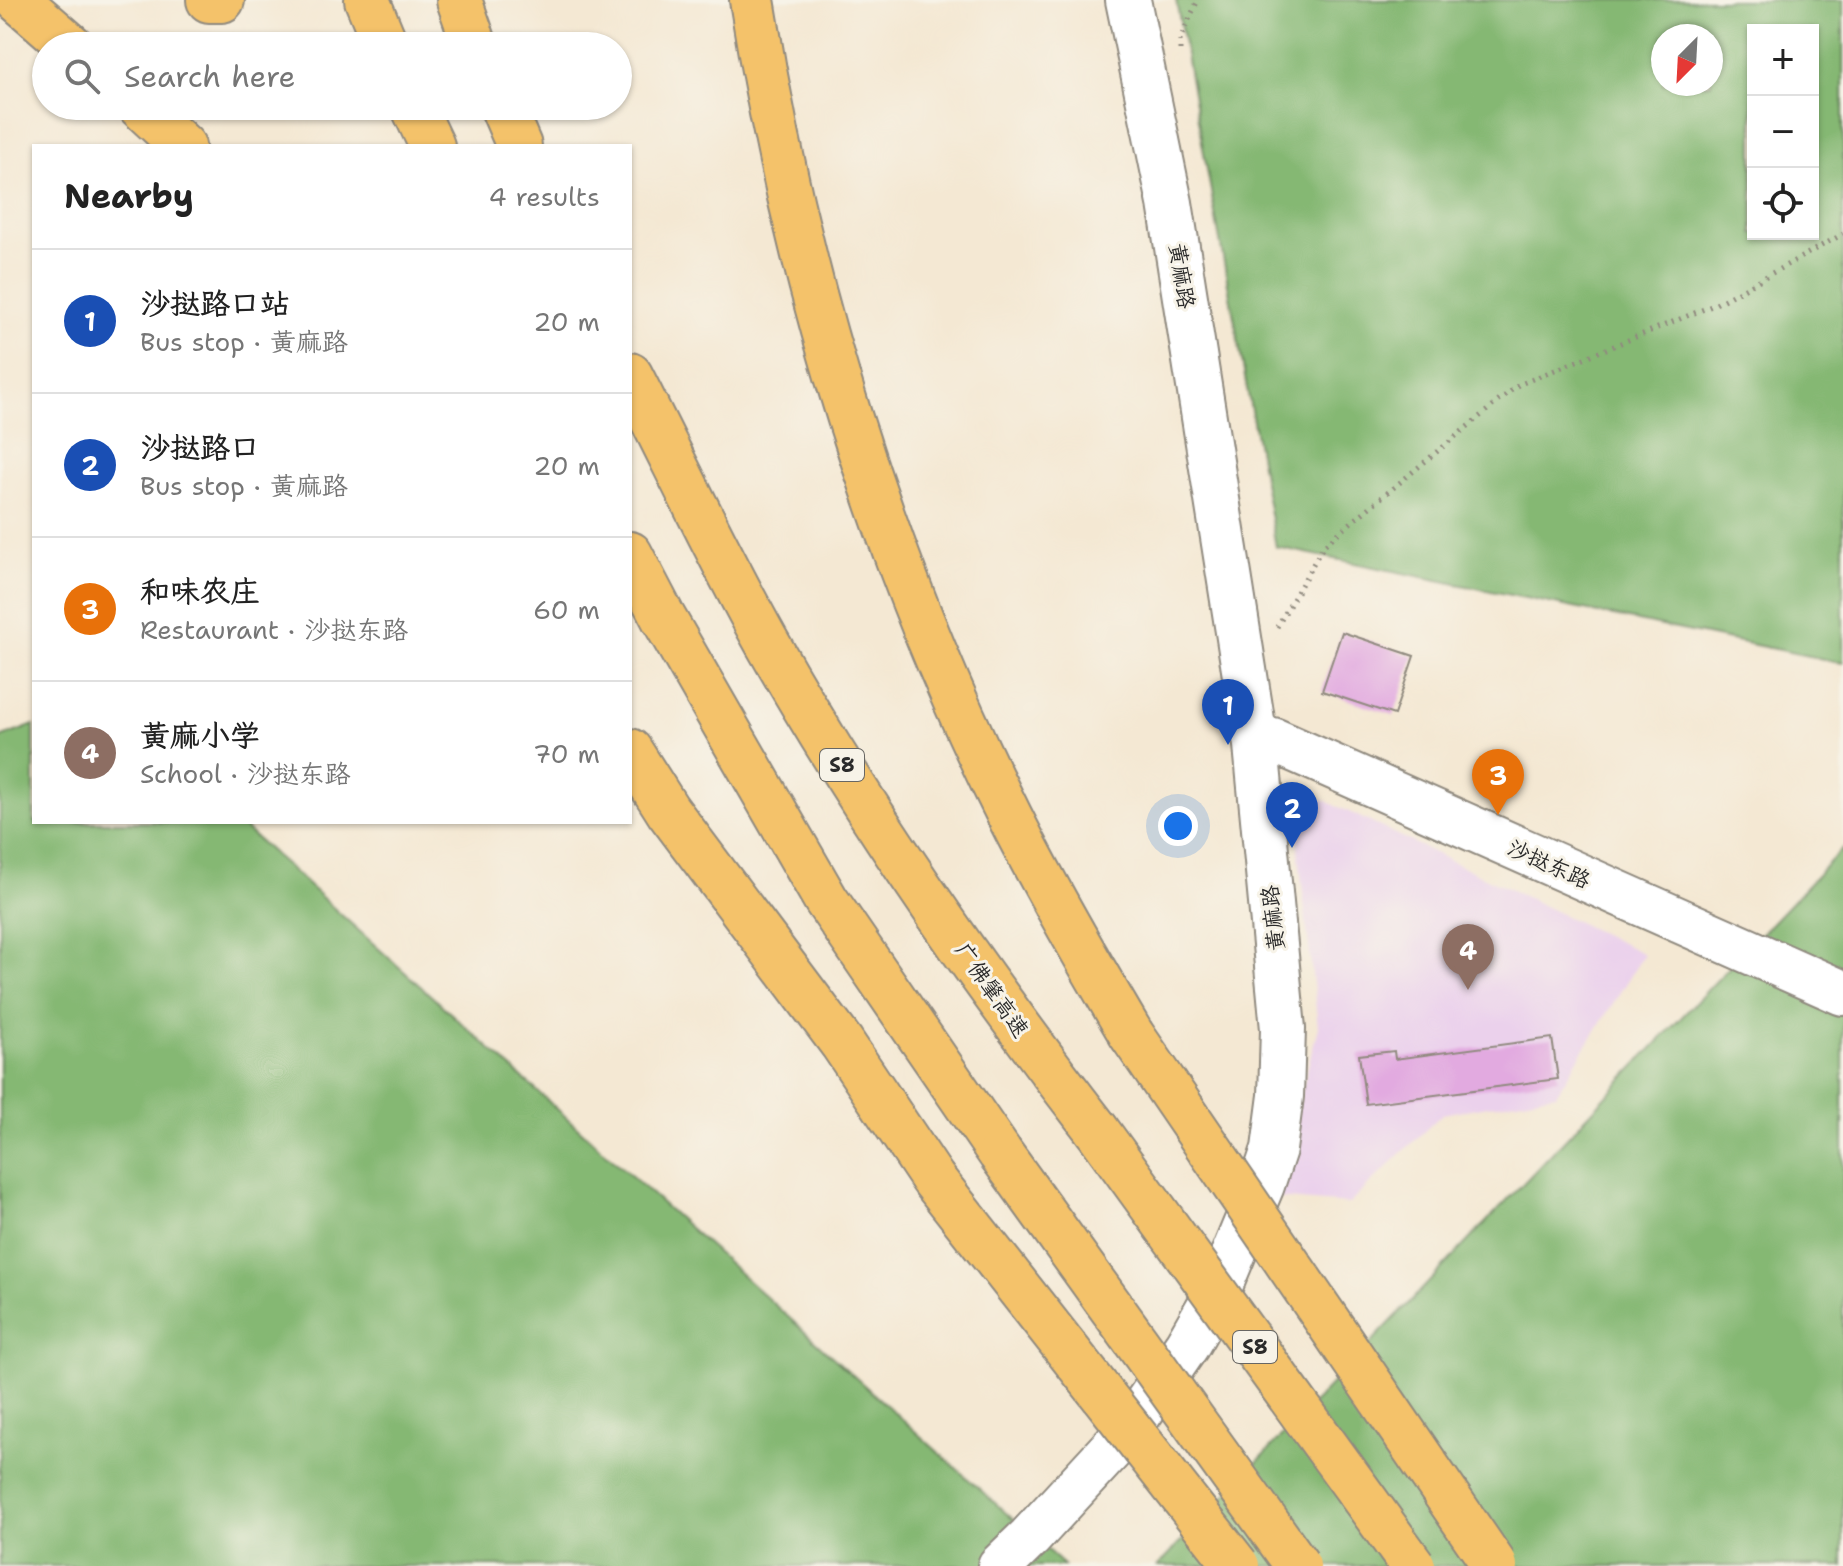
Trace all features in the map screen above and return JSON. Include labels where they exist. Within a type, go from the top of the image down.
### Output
[{"type":"highway","points":[[18,0],[55,32]]},
{"type":"highway","points":[[209,0],[222,0]]},
{"type":"highway","points":[[367,0],[380,32]]},
{"type":"highway","points":[[459,0],[470,32]]},
{"type":"highway","points":[[752,0],[764,75],[817,303],[851,423],[931,644],[1010,818],[1131,1034],[1495,1566]]},
{"type":"highway","points":[[155,120],[181,144]]},
{"type":"highway","points":[[420,120],[431,144]]},
{"type":"highway","points":[[508,120],[518,144]]},
{"type":"highway","name":"广佛肇高速","points":[[632,379],[766,639],[881,830],[1010,1018],[1096,1129],[1413,1566]]},
{"type":"highway","points":[[632,558],[826,900],[1000,1153],[1298,1566]]},
{"type":"highway","points":[[632,754],[668,811],[842,1043],[933,1179],[1237,1566]]},
{"type":"street","name":"黄麻路","points":[[1000,1566],[1126,1433],[1187,1345],[1218,1291],[1274,1149],[1281,1096],[1283,1029],[1256,745],[1170,203],[1128,0]]},
{"type":"street","name":"沙挞东路","points":[[1256,745],[1273,740],[1843,993]]},
{"type":"path","points":[[1276,629],[1324,545],[1518,385],[1714,305],[1843,234]]},
{"type":"shaded area","points":[[1322,799],[1644,954],[1556,1094],[1442,1114],[1349,1204],[1275,1198],[1318,1027],[1295,821]]},
{"type":"green space","points":[[1176,0],[1843,0],[1843,663],[1276,547]]},
{"type":"green space","points":[[32,726],[32,824],[240,824],[1065,1566],[0,1566],[0,738]]},
{"type":"green space","points":[[1843,848],[1843,1566],[1158,1566]]},
{"type":"building","points":[[1342,632],[1414,656],[1394,715],[1322,691]]},
{"type":"building","points":[[1552,1038],[1558,1079],[1366,1104],[1359,1055],[1394,1051],[1395,1059]]},
{"type":"place","name":"沙挞路口站","points":[[1228,745]]},
{"type":"place","name":"和味农庄","points":[[1498,815]]},
{"type":"place","name":"沙挞路口","points":[[1292,848]]},
{"type":"place","name":"黄麻小学","points":[[1468,990]]}]
